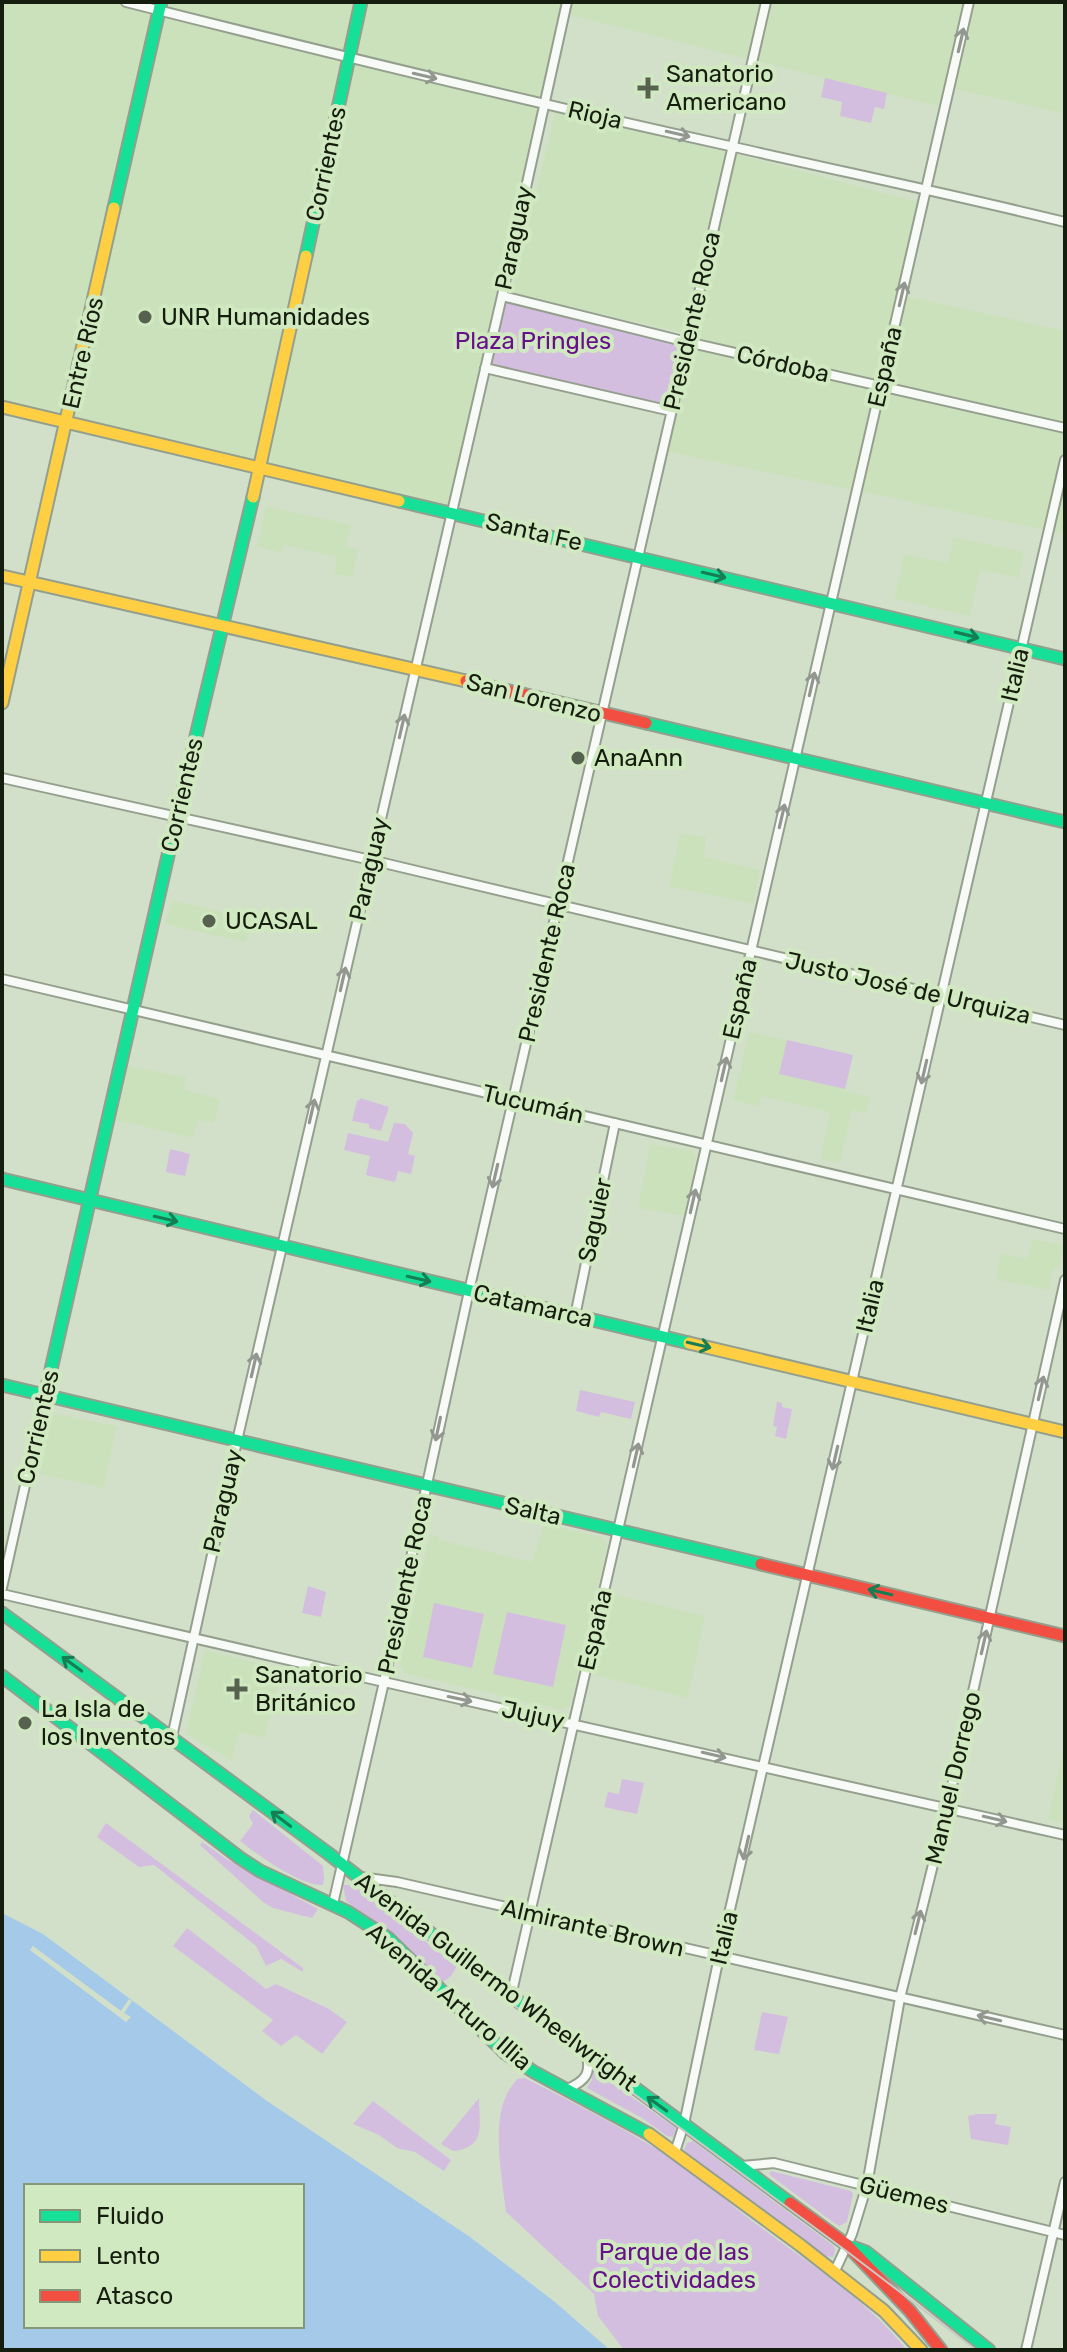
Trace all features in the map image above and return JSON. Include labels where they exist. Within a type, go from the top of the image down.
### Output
[{"type":"main road","name":"Corrientes","points":[[45,1396],[177,816],[260,469],[361,2]]},
{"type":"main road","name":"Entre Ríos","points":[[2,703],[160,6]]},
{"type":"main road","name":"Santa Fe","points":[[2,407],[1065,659]]},
{"type":"main road","name":"San Lorenzo","points":[[2,576],[415,669],[1065,822]]},
{"type":"main road","name":"Catamarca","points":[[2,1179],[1065,1432]]},
{"type":"main road","name":"Salta","points":[[2,1385],[1065,1636]]},
{"type":"main road","name":"Avenida Guillermo Wheelwright","points":[[2,1613],[329,1854],[586,2052],[847,2245],[866,2252],[989,2350]]},
{"type":"main road","name":"Avenida Arturo Illia","points":[[2,1676],[240,1858],[260,1871],[348,1912],[388,1938],[505,2053],[566,2090],[638,2127],[675,2152],[895,2321],[921,2350]]},
{"type":"main road","points":[[847,2245],[910,2311],[941,2350]]},
{"type":"street","name":"Rioja","points":[[126,2],[160,6],[349,58],[1065,222]]},
{"type":"street","name":"Paraguay","points":[[172,1737],[281,1246],[502,296],[567,2]]},
{"type":"street","name":"Presidente Roca","points":[[333,1904],[469,1291],[766,2]]},
{"type":"street","name":"España","points":[[511,1996],[969,2]]},
{"type":"street","name":"Córdoba","points":[[502,296],[687,342],[1065,428]]},
{"type":"street","points":[[485,368],[671,411]]},
{"type":"street","name":"Italia","points":[[675,2152],[684,2124],[719,1957],[1065,460]]},
{"type":"street","name":"Justo José de Urquiza","points":[[2,778],[371,860],[1065,1025]]},
{"type":"street","name":"Tucumán","points":[[2,979],[1065,1229]]},
{"type":"street","name":"Saguier","points":[[575,1316],[615,1123]]},
{"type":"street","name":"Manuel Dorrego","points":[[834,2273],[867,2185],[900,1998],[947,1808],[1065,1280]]},
{"type":"street","name":"Corrientes","points":[[2,1591],[45,1396]]},
{"type":"street","name":"Jujuy","points":[[2,1591],[384,1682],[1065,1835]]},
{"type":"street","name":"Almirante Brown","points":[[355,1876],[397,1882],[1065,2035]]},
{"type":"street","points":[[566,2090],[584,2080],[588,2060],[586,2052]]},
{"type":"street","name":"Güemes","points":[[742,2166],[774,2163],[1065,2235]]},
{"type":"street","points":[[1026,2350],[1065,2182]]},
{"type":"shaded area","points":[[2,2],[1065,2],[1065,114],[950,88],[938,106],[565,14],[451,513],[2,407]]},
{"type":"shaded area","points":[[555,112],[743,156],[929,205],[902,295],[1065,331],[1065,534],[669,452],[684,333],[512,293]]},
{"type":"shaded area","points":[[266,506],[351,525],[346,547],[358,549],[353,577],[334,574],[337,557],[284,545],[282,553],[257,546]]},
{"type":"shaded area","points":[[953,537],[1024,552],[1019,578],[980,570],[970,616],[894,599],[904,554],[948,563]]},
{"type":"shaded area","points":[[680,833],[706,837],[704,857],[760,870],[753,904],[669,886]]},
{"type":"shaded area","name":"UCASAL","points":[[172,900],[253,919],[246,942],[165,924]]},
{"type":"shaded area","points":[[749,1032],[853,1055],[845,1091],[871,1097],[867,1113],[852,1110],[840,1163],[820,1159],[830,1112],[761,1096],[758,1106],[733,1100]]},
{"type":"shaded area","points":[[128,1066],[186,1077],[184,1090],[220,1099],[214,1123],[198,1120],[193,1138],[116,1120]]},
{"type":"shaded area","points":[[650,1144],[692,1151],[696,1157],[685,1216],[638,1208]]},
{"type":"shaded area","points":[[1032,1239],[1064,1245],[1059,1268],[1054,1267],[1049,1290],[995,1279],[1001,1253],[1026,1259]]},
{"type":"shaded area","points":[[53,1415],[117,1426],[104,1488],[40,1474]]},
{"type":"shaded area","points":[[544,1524],[602,1537],[607,1546],[570,1706],[562,1710],[404,1673],[400,1664],[430,1535],[439,1536],[439,1540],[532,1562]]},
{"type":"shaded area","points":[[613,1594],[705,1616],[688,1698],[594,1675]]},
{"type":"shaded area","name":"Sanatorio Británico","points":[[205,1650],[281,1669],[265,1738],[239,1732],[232,1761],[186,1734]]},
{"type":"shaded area","points":[[1065,1740],[1065,1823],[1048,1819]]},
{"type":"green space","points":[[825,78],[887,93],[884,109],[875,107],[871,123],[840,116],[842,102],[821,97]]},
{"type":"green space","name":"Plaza Pringles","points":[[502,296],[687,342],[671,411],[485,368]]},
{"type":"green space","points":[[787,1040],[853,1055],[845,1089],[779,1074]]},
{"type":"green space","points":[[360,1098],[389,1107],[381,1131],[369,1128],[369,1124],[352,1121]]},
{"type":"green space","points":[[394,1123],[405,1124],[413,1133],[408,1154],[415,1156],[411,1174],[398,1171],[395,1182],[366,1175],[370,1156],[344,1150],[348,1133],[388,1142]]},
{"type":"green space","points":[[170,1149],[190,1154],[185,1176],[166,1172]]},
{"type":"green space","points":[[580,1390],[635,1402],[631,1419],[601,1412],[599,1417],[576,1411]]},
{"type":"green space","points":[[777,1402],[782,1403],[782,1407],[792,1409],[786,1439],[775,1436],[777,1427],[773,1426]]},
{"type":"green space","points":[[308,1586],[326,1592],[321,1617],[302,1613]]},
{"type":"green space","points":[[434,1603],[484,1614],[472,1668],[423,1657]]},
{"type":"green space","points":[[507,1612],[566,1625],[553,1687],[493,1674]]},
{"type":"green space","points":[[622,1779],[644,1783],[637,1814],[604,1807],[608,1792],[619,1794]]},
{"type":"green space","points":[[253,1810],[323,1866],[323,1885],[291,1875],[240,1841],[253,1824],[249,1816]]},
{"type":"green space","points":[[106,1823],[303,1968],[303,1972],[281,1959],[266,1966],[256,1946],[154,1865],[139,1867],[97,1837]]},
{"type":"green space","points":[[202,1842],[318,1909],[312,1918],[273,1908],[200,1845]]},
{"type":"green space","points":[[343,1885],[359,1890],[457,1966],[451,1976],[442,1983],[404,1943],[346,1901]]},
{"type":"green space","points":[[187,1928],[266,1989],[276,1984],[329,2009],[347,2022],[322,2054],[296,2035],[281,2046],[262,2031],[273,2020],[173,1946]]},
{"type":"green space","points":[[762,2012],[788,2017],[779,2054],[754,2050]]},
{"type":"green space","points":[[593,2070],[676,2128],[673,2137],[587,2088]]},
{"type":"green space","name":"Parque de las Colectividades","points":[[525,2078],[613,2124],[678,2163],[841,2287],[876,2317],[907,2350],[624,2350],[598,2316],[594,2294],[506,2212],[499,2153],[500,2122],[508,2092],[517,2079]]},
{"type":"green space","points":[[479,2098],[480,2126],[476,2140],[464,2149],[453,2151],[441,2144]]},
{"type":"green space","points":[[373,2101],[451,2160],[444,2171],[415,2152],[397,2148],[379,2135],[353,2124]]},
{"type":"green space","points":[[997,2114],[995,2124],[1011,2127],[1008,2145],[971,2139],[968,2116]]},
{"type":"green space","points":[[693,2141],[834,2246],[833,2257],[825,2256],[691,2156],[684,2150],[687,2143]]},
{"type":"green space","points":[[771,2171],[851,2191],[847,2222],[839,2226],[834,2223],[771,2176]]},
{"type":"water","points":[[2,1913],[43,1934],[267,2101],[470,2237],[555,2302],[610,2350],[2,2350]]},
{"type":"pier","points":[[33,1946],[121,2011],[129,1999],[132,2001],[124,2013],[131,2017],[126,2022],[30,1950]]},
{"type":"tram line","points":[[357,1884],[515,2006],[976,2350]]},
{"type":"traffic: fast","points":[[114,208],[161,2]]},
{"type":"traffic: fast","points":[[306,256],[361,2]]},
{"type":"traffic: fast","points":[[45,1396],[253,497]]},
{"type":"traffic: fast","points":[[399,501],[1065,659]]},
{"type":"traffic: fast","points":[[646,723],[1065,822]]},
{"type":"traffic: fast","points":[[2,1179],[689,1343]]},
{"type":"traffic: fast","points":[[2,1385],[761,1564]]},
{"type":"traffic: fast","points":[[2,1613],[329,1854],[511,1996],[790,2203]]},
{"type":"traffic: fast","points":[[2,1676],[240,1858],[260,1871],[348,1912],[388,1938],[505,2053],[649,2134]]},
{"type":"traffic: fast","points":[[847,2245],[866,2252],[989,2350]]},
{"type":"traffic: slow","points":[[2,703],[114,208]]},
{"type":"traffic: slow","points":[[253,497],[306,256]]},
{"type":"traffic: slow","points":[[2,407],[399,501]]},
{"type":"traffic: slow","points":[[2,576],[466,681]]},
{"type":"traffic: slow","points":[[689,1343],[1065,1432]]},
{"type":"traffic: slow","points":[[649,2134],[884,2311],[921,2350]]},
{"type":"traffic: jam","points":[[466,681],[646,723]]},
{"type":"traffic: jam","points":[[761,1564],[1065,1636]]},
{"type":"traffic: jam","points":[[790,2203],[847,2245],[910,2311],[941,2350]]},
{"type":"place","name":"Sanatorio Americano","points":[[648,88]]},
{"type":"place","name":"UNR Humanidades","points":[[145,317]]},
{"type":"place","name":"AnaAnn","points":[[578,758]]},
{"type":"place","name":"UCASAL","points":[[209,921]]},
{"type":"place","name":"Sanatorio Británico","points":[[237,1689]]},
{"type":"place","name":"La Isla de los Inventos","points":[[25,1723]]}]
